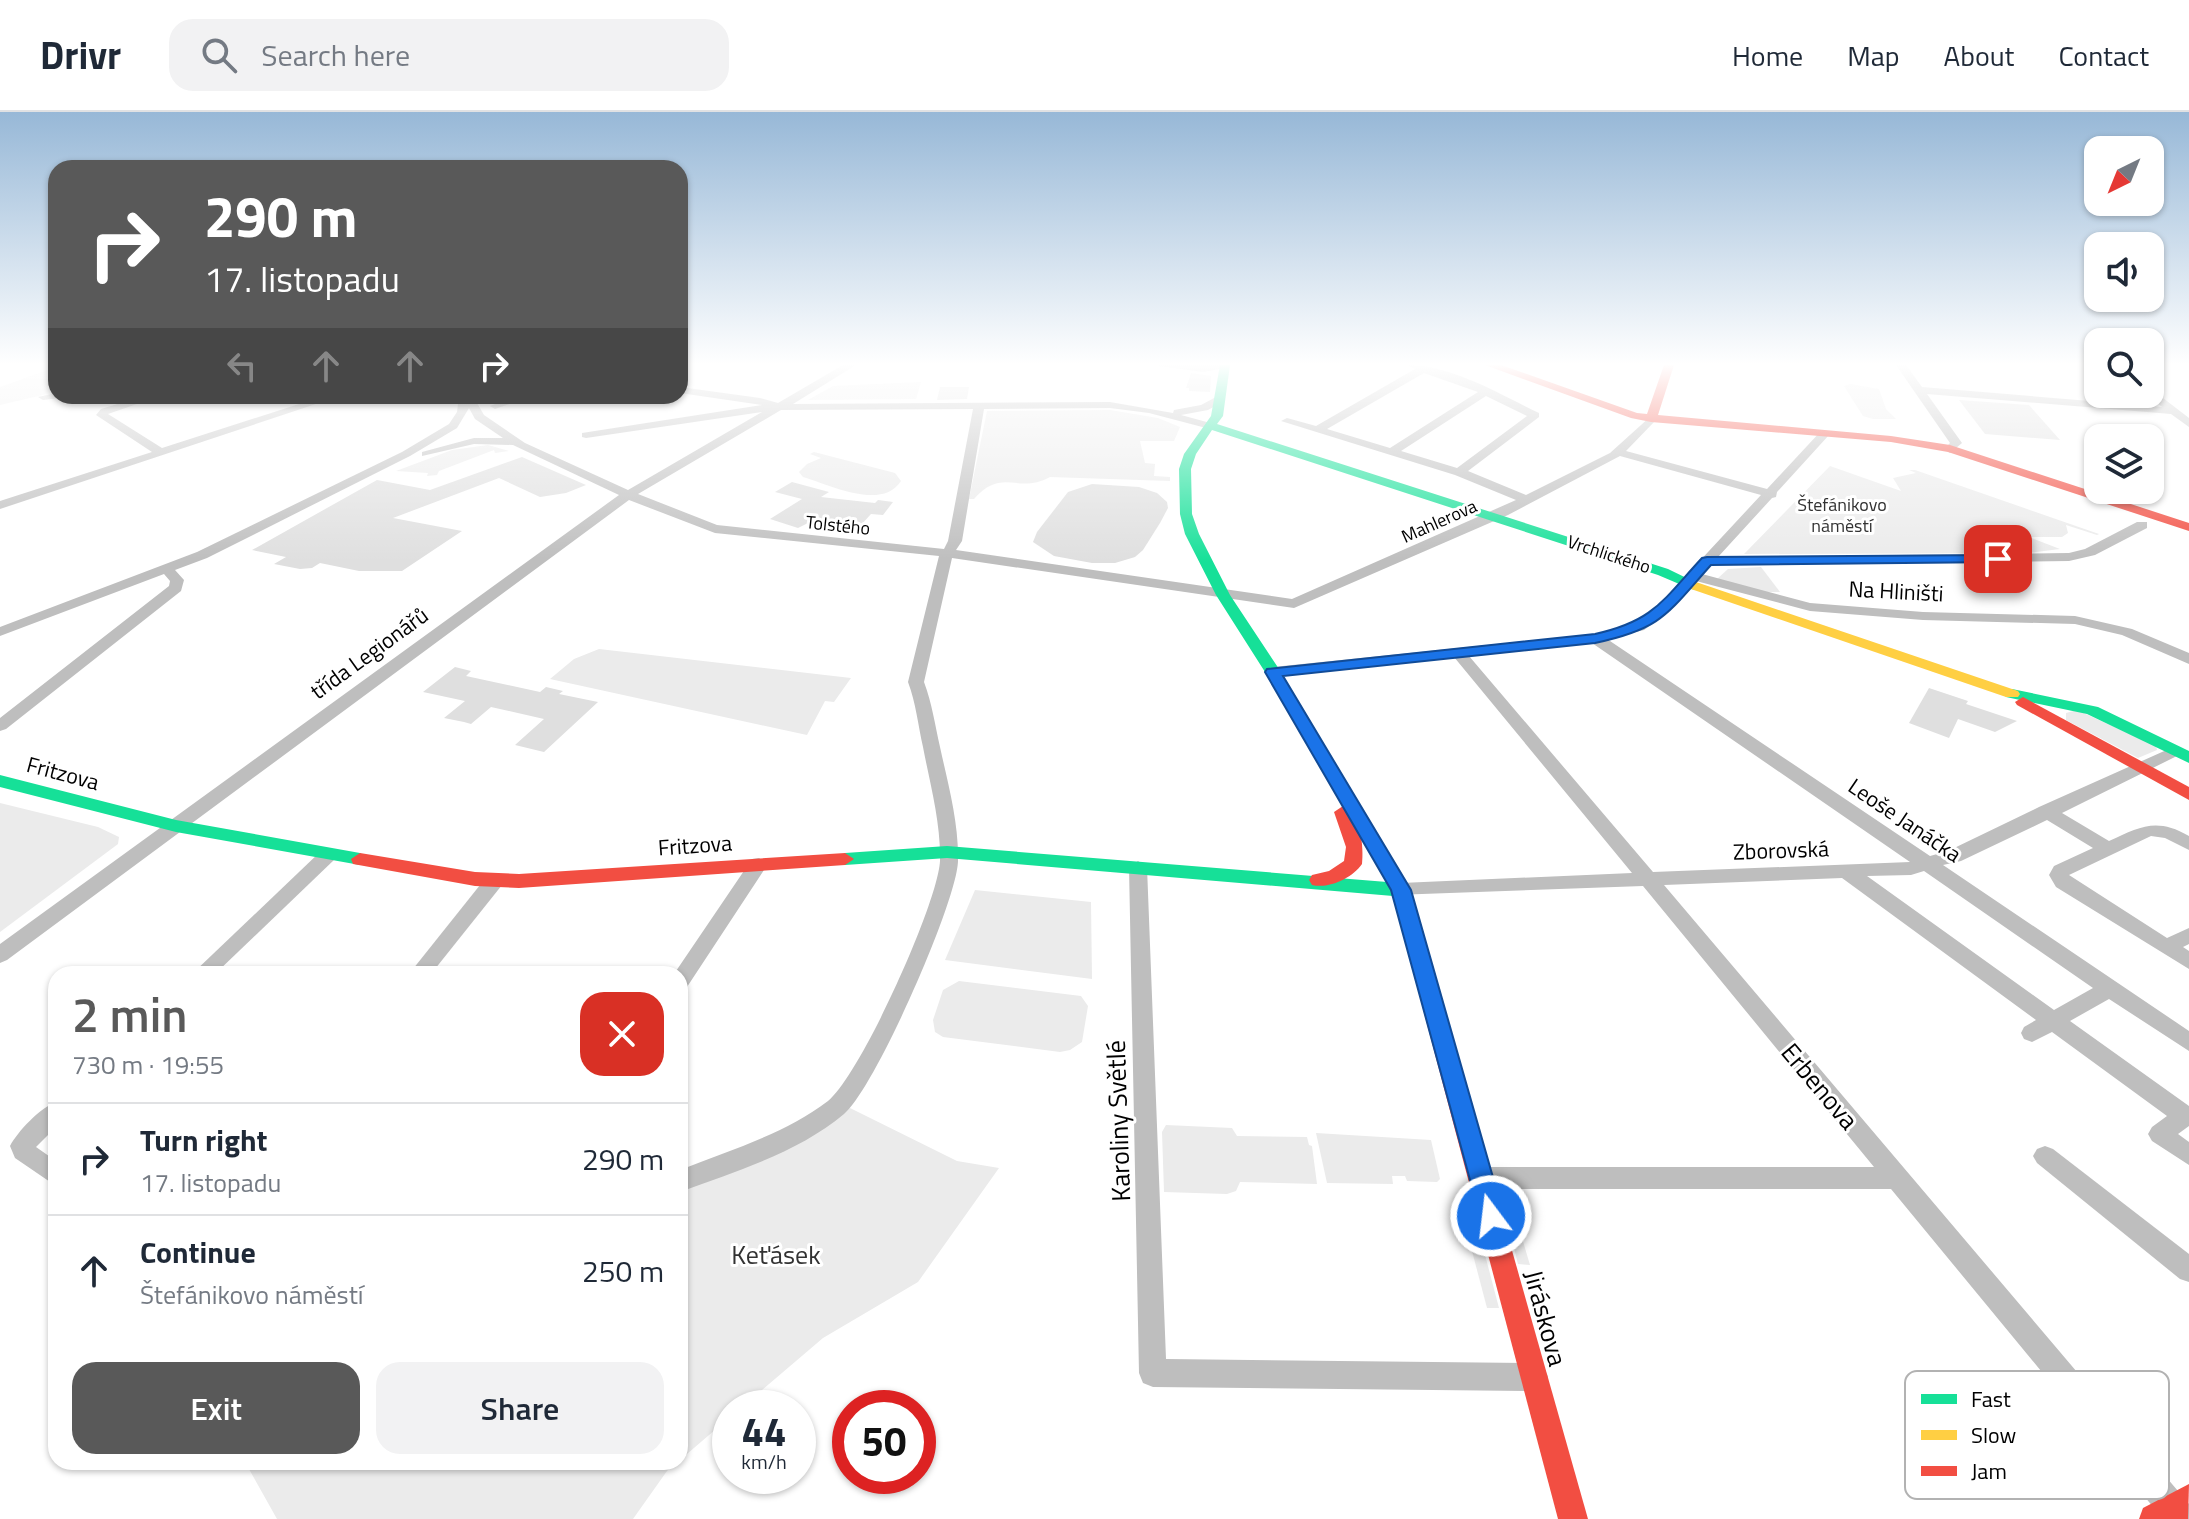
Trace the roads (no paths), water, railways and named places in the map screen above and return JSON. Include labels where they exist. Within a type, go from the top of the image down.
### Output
[{"type":"street","points":[[127,431],[160,452]]},
{"type":"street","points":[[0,505],[227,431]]},
{"type":"street","points":[[407,457],[446,431]]},
{"type":"street","points":[[0,632],[230,542],[374,470],[486,431]]},
{"type":"street","name":"Tolstého","points":[[489,431],[629,495],[696,523],[729,532],[947,553],[1223,595]]},
{"type":"street","points":[[586,435],[616,431]]},
{"type":"street","name":"třída Legionářů","points":[[0,955],[629,495],[738,431]]},
{"type":"street","points":[[688,1178],[804,1127],[849,1097],[946,884],[946,825],[923,701],[916,682],[947,553],[955,541],[974,431]]},
{"type":"street","name":"Jiráskova","points":[[1207,431],[1192,451],[1185,469],[1186,514],[1223,595],[1273,672],[1401,890],[1573,1519]]},
{"type":"street","name":"Vrchlického","points":[[1226,431],[1691,580],[2004,692],[2107,715],[2183,755]]},
{"type":"street","points":[[1320,431],[1459,472],[1526,500]]},
{"type":"street","points":[[1391,452],[1424,431]]},
{"type":"street","points":[[1459,472],[1514,431]]},
{"type":"street","name":"Mahlerova","points":[[1223,595],[1287,604],[1302,603],[1526,500],[1618,452],[1639,431]]},
{"type":"street","points":[[1796,431],[1891,439],[1950,449],[2189,527]]},
{"type":"street","points":[[1947,431],[1956,443],[1950,449]]},
{"type":"street","points":[[1273,672],[1595,638],[1628,631],[1649,622],[1772,494],[1825,433]]},
{"type":"street","points":[[1192,451],[1214,440],[1254,439]]},
{"type":"street","points":[[407,457],[474,441],[495,440],[521,445]]},
{"type":"street","points":[[1618,452],[1772,494]]},
{"type":"street","points":[[1707,561],[2069,557],[2090,552],[2142,525]]},
{"type":"street","points":[[0,726],[176,588],[177,580],[166,569]]},
{"type":"street","points":[[1160,585],[1192,584],[1203,578],[1210,569]]},
{"type":"street","name":"Na Hliništi","points":[[1691,580],[1810,607],[1923,616],[2075,620],[2138,635],[2189,659]]},
{"type":"street","name":"Leoše Janáčka","points":[[1595,638],[2189,1042]]},
{"type":"street","name":"Erbenova","points":[[1458,652],[2058,1371]]},
{"type":"street","name":"Vrchlického","points":[[2004,692],[2189,794]]},
{"type":"street","name":"Zborovská","points":[[1401,890],[1928,865],[1954,856],[2143,768],[2183,755]]},
{"type":"street","name":"Fritzova","points":[[0,781],[176,826],[328,855],[495,880],[947,852],[1401,890]]},
{"type":"street","points":[[1307,882],[1343,873],[1357,859],[1343,813],[1340,786]]},
{"type":"street","points":[[2045,811],[2108,849]]},
{"type":"street","points":[[2189,844],[2170,833],[2149,830],[2061,871],[2059,875],[2063,882],[2189,961]]},
{"type":"street","points":[[210,966],[328,855]]},
{"type":"street","points":[[688,969],[759,864]]},
{"type":"street","name":"Karoliny Světlé","points":[[1138,867],[1153,1373],[1534,1377]]},
{"type":"street","points":[[1846,871],[2185,1116],[2160,1134],[2189,1155]]},
{"type":"street","points":[[425,966],[495,880]]},
{"type":"street","points":[[2167,947],[2189,935]]},
{"type":"street","points":[[2032,1033],[2110,988]]},
{"type":"street","points":[[48,1120],[22,1146],[23,1151],[48,1169]]},
{"type":"street","points":[[2045,1156],[2189,1270]]},
{"type":"street","points":[[1480,1178],[1897,1178]]},
{"type":"park label","name":"Štefánikovo náměstí","points":[[1842,514]]},
{"type":"park label","name":"Keťásek","points":[[776,1254]]}]
